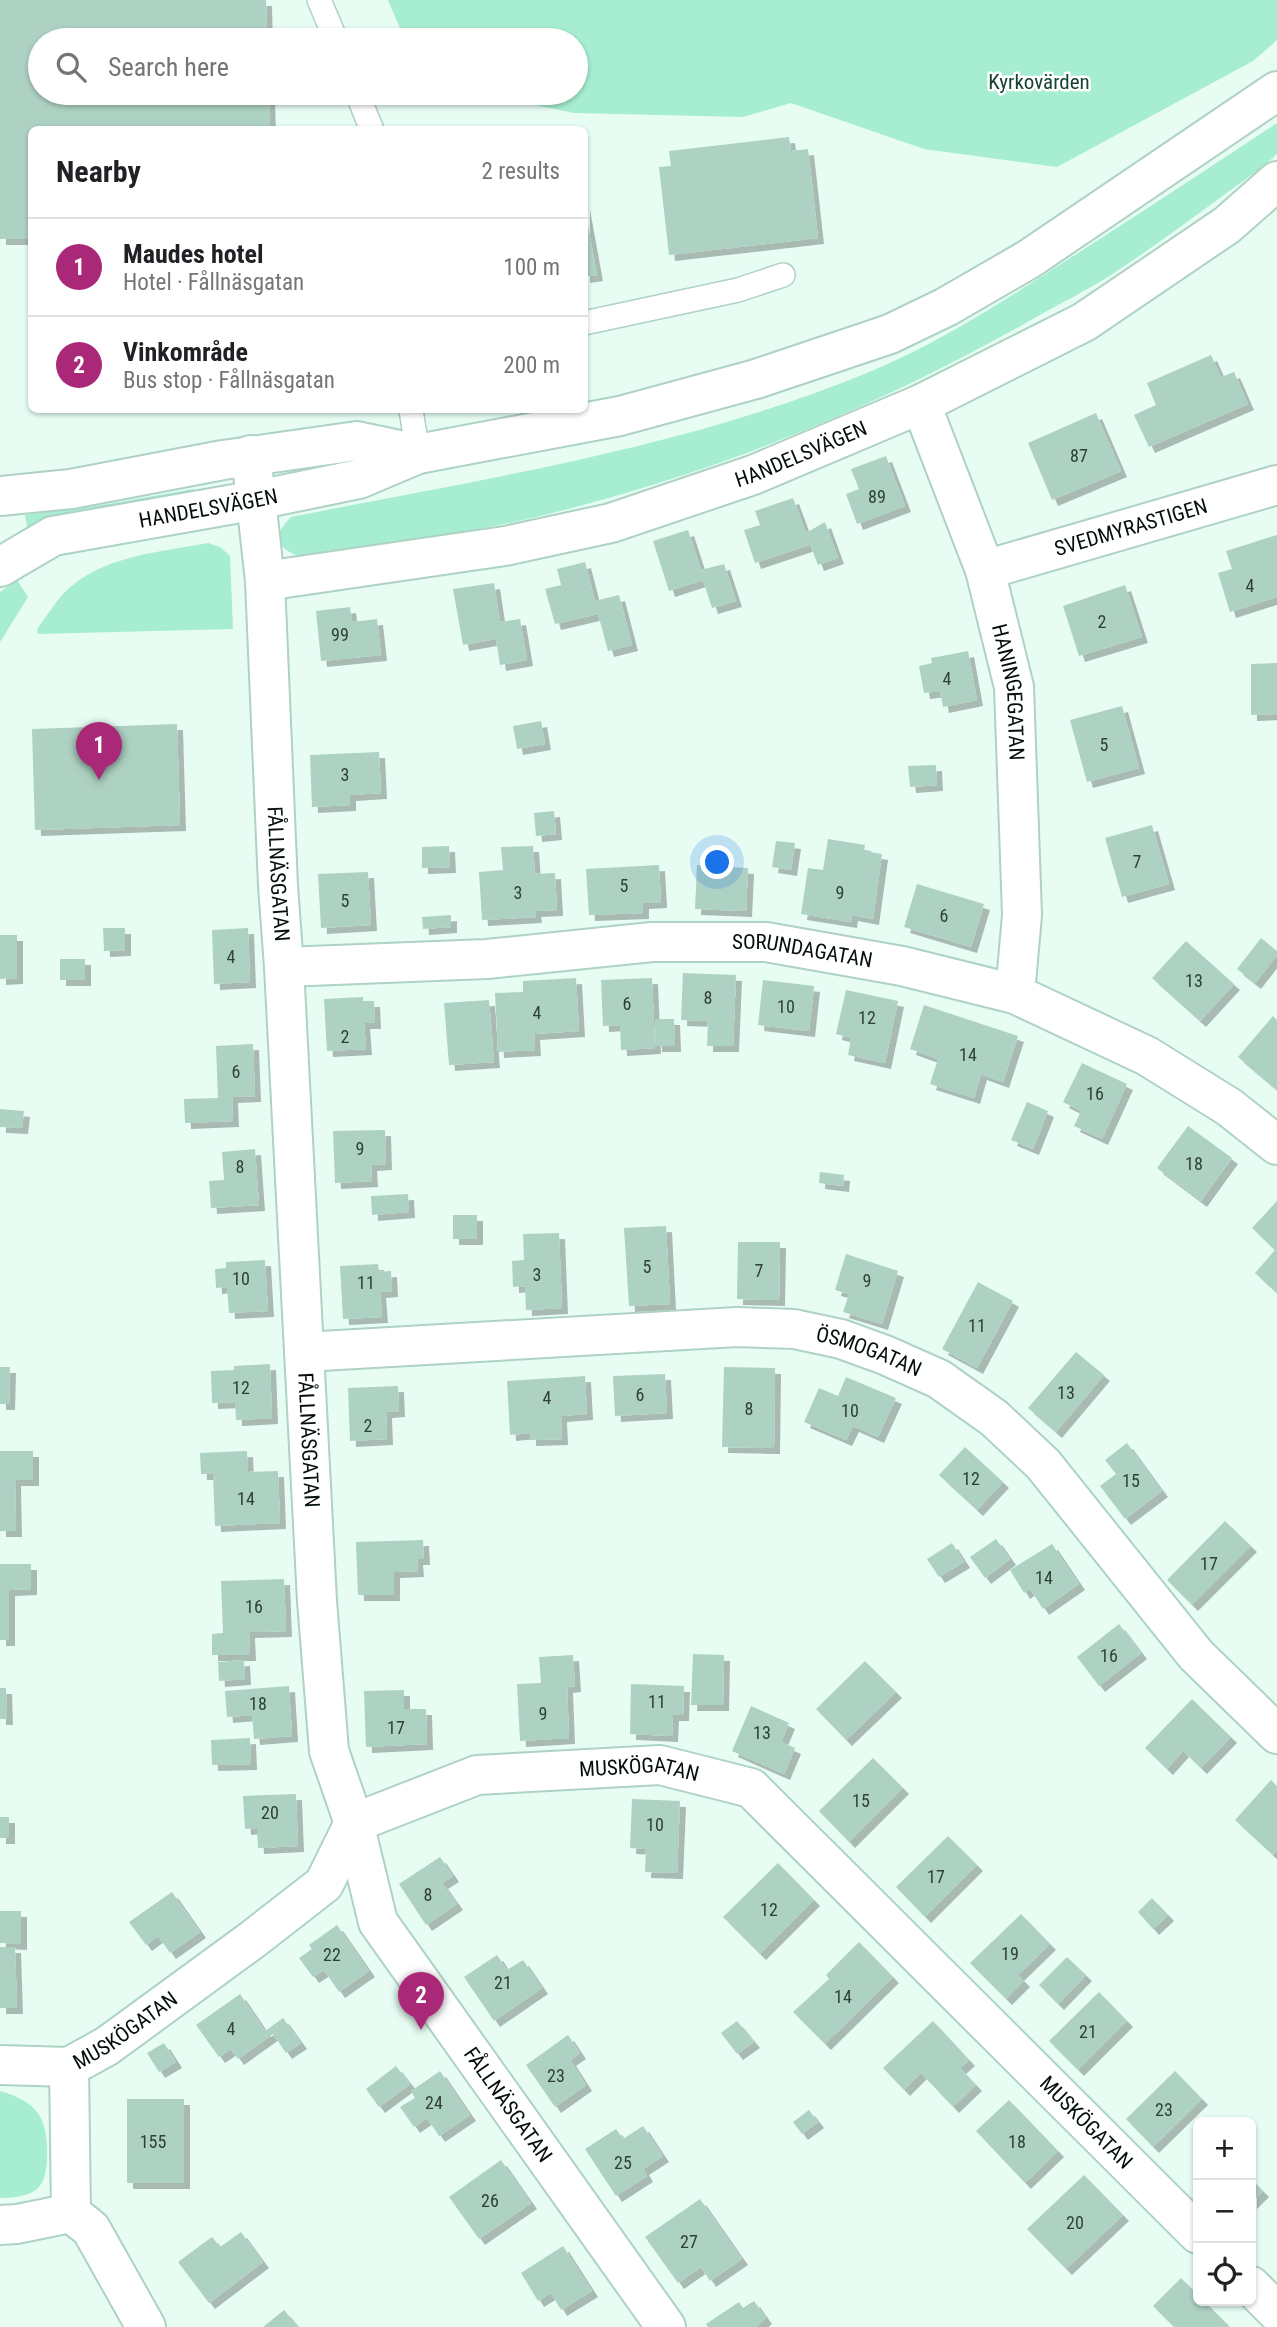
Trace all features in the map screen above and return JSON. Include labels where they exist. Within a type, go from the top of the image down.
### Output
[{"type":"street","name":"HANDELSVÄGEN","points":[[0,567],[53,536],[359,479],[418,454],[620,416],[756,379],[890,334],[946,307],[1029,259],[1277,91]]},
{"type":"street","name":"HANDELSVÄGEN","points":[[265,581],[505,546],[611,523],[753,475],[920,404],[1084,322],[1227,225],[1277,181]]},
{"type":"street","name":"HANINGEGATAN","points":[[920,404],[985,570],[1013,687],[1022,915],[1015,994]]},
{"type":"street","name":"HANDELSVÄGEN","points":[[0,496],[71,489],[148,472],[357,441],[418,454]]},
{"type":"street","name":"FÅLLNÄSGATAN","points":[[251,455],[265,581],[278,886],[317,1601],[329,1751],[354,1823],[379,1922],[666,2327]]},
{"type":"street","name":"SVEDMYRASTIGEN","points":[[985,570],[1277,485]]},
{"type":"street","name":"SORUNDAGATAN","points":[[284,967],[487,959],[652,942],[766,942],[902,966],[1015,994],[1147,1056],[1229,1107],[1277,1145]]},
{"type":"street","name":"ÖSMOGATAN","points":[[304,1352],[737,1327],[794,1329],[841,1339],[885,1355],[939,1379],[994,1418],[1043,1464],[1196,1655],[1277,1734]]},
{"type":"street","name":"MUSKÖGATAN","points":[[0,2065],[69,2067],[107,2046],[324,1884],[354,1823],[477,1775],[660,1765],[751,1788],[1193,2229]]},
{"type":"street","points":[[69,2067],[71,2213]]},
{"type":"street","points":[[0,2225],[71,2213]]},
{"type":"street","points":[[71,2213],[91,2229],[146,2327]]},
{"type":"street","points":[[1256,2291],[1277,2312]]},
{"type":"lane","points":[[319,0],[331,28]]},
{"type":"lane","points":[[362,105],[370,126]]},
{"type":"lane","points":[[588,322],[738,290],[783,275]]},
{"type":"lane","points":[[411,413],[418,454]]},
{"type":"green space","name":"Kyrkovärden","points":[[388,0],[1277,0],[1277,40],[1253,61],[1057,167],[924,149],[791,103],[743,117],[574,113],[535,105],[588,105],[588,28],[400,28]]},
{"type":"green space","points":[[1277,123],[1277,154],[1133,260],[1094,285],[910,384],[784,439],[655,484],[523,520],[304,558],[288,551],[280,543],[280,532],[291,517],[508,475],[652,442],[793,401],[889,364],[991,309]]},
{"type":"green space","points":[[193,489],[196,496],[28,533],[25,515]]},
{"type":"green space","points":[[208,543],[220,547],[230,556],[233,629],[38,634],[37,629],[64,593],[95,571],[113,563],[151,553]]},
{"type":"green space","points":[[17,580],[28,597],[0,642],[0,592]]},
{"type":"green space","points":[[0,2091],[31,2106],[42,2120],[45,2130],[45,2176],[37,2189],[22,2196],[0,2198]]},
{"type":"building","points":[[0,0],[266,0],[267,28],[28,28],[28,105],[269,105],[270,126],[28,126],[28,239],[0,239]]},
{"type":"building","points":[[789,137],[791,151],[808,149],[818,238],[669,255],[659,167],[671,166],[669,151]]},
{"type":"building","points":[[588,226],[597,275],[588,276]]},
{"type":"building","points":[[1211,355],[1221,377],[1234,372],[1248,404],[1149,447],[1134,415],[1156,405],[1147,383]]},
{"type":"building","points":[[1096,413],[1121,471],[1052,500],[1028,443]]},
{"type":"building","points":[[886,456],[905,506],[857,524],[846,494],[859,489],[851,469]]},
{"type":"building","points":[[793,498],[806,533],[825,522],[838,558],[818,565],[807,536],[809,545],[755,563],[744,530],[760,525],[755,511]]},
{"type":"building","points":[[688,530],[701,570],[724,564],[736,601],[712,608],[703,580],[669,591],[653,541]]},
{"type":"building","points":[[1277,535],[1277,597],[1230,612],[1218,573],[1232,569],[1226,551]]},
{"type":"building","points":[[585,562],[595,601],[619,595],[632,645],[608,651],[598,614],[555,624],[545,589],[561,585],[557,569]]},
{"type":"building","points":[[494,583],[500,622],[520,619],[527,660],[500,665],[496,639],[463,645],[453,589]]},
{"type":"building","points":[[1125,585],[1142,637],[1079,656],[1063,606]]},
{"type":"building","points":[[350,607],[352,622],[377,619],[381,655],[321,661],[316,611]]},
{"type":"building","points":[[968,651],[977,700],[943,707],[940,691],[924,693],[919,666],[932,663],[931,658]]},
{"type":"building","points":[[1277,663],[1277,714],[1251,715],[1251,664]]},
{"type":"building","points":[[1122,706],[1139,768],[1087,782],[1070,720]]},
{"type":"building","points":[[541,721],[545,744],[517,749],[513,726]]},
{"type":"building","points":[[177,724],[180,825],[35,830],[32,729]]},
{"type":"building","points":[[379,752],[381,793],[350,795],[350,805],[312,807],[310,755]]},
{"type":"building","points":[[936,765],[937,785],[910,787],[908,766]]},
{"type":"building","points":[[554,811],[556,834],[536,836],[534,813]]},
{"type":"building","points":[[1152,825],[1169,884],[1122,897],[1105,838]]},
{"type":"building","points":[[828,839],[865,845],[864,851],[882,854],[873,919],[852,915],[851,922],[801,914],[808,868],[823,870]]},
{"type":"building","points":[[776,841],[795,843],[791,870],[772,867]]},
{"type":"building","points":[[449,846],[450,867],[422,868],[422,847]]},
{"type":"building","points":[[533,846],[535,874],[555,873],[557,910],[535,911],[536,917],[482,920],[479,872],[503,870],[501,847]]},
{"type":"building","points":[[659,865],[661,902],[643,903],[643,913],[589,915],[586,869]]},
{"type":"building","points":[[697,865],[748,868],[746,911],[695,909]]},
{"type":"building","points":[[368,872],[371,925],[321,928],[318,874]]},
{"type":"building","points":[[917,884],[984,904],[971,947],[904,927]]},
{"type":"building","points":[[451,915],[451,927],[423,929],[422,917]]},
{"type":"building","points":[[103,928],[125,928],[125,950],[104,951]]},
{"type":"building","points":[[248,928],[250,982],[214,984],[212,930]]},
{"type":"building","points":[[0,935],[17,935],[17,978],[0,979]]},
{"type":"building","points":[[1261,938],[1277,951],[1277,955],[1255,983],[1237,969]]},
{"type":"building","points":[[1186,941],[1234,984],[1200,1021],[1152,978]]},
{"type":"building","points":[[60,959],[85,959],[85,980],[60,980]]},
{"type":"building","points":[[683,973],[736,975],[733,1046],[707,1046],[708,1021],[681,1020]]},
{"type":"building","points":[[576,978],[579,1031],[534,1034],[535,1050],[498,1052],[495,993],[523,992],[523,981]]},
{"type":"building","points":[[652,978],[655,1048],[621,1050],[620,1025],[603,1026],[601,980]]},
{"type":"building","points":[[763,980],[814,986],[809,1031],[758,1025]]},
{"type":"building","points":[[846,990],[898,1001],[885,1063],[848,1055],[851,1038],[836,1034]]},
{"type":"building","points":[[363,997],[363,1001],[374,1001],[375,1023],[364,1023],[366,1049],[327,1051],[324,999]]},
{"type":"building","points":[[489,1000],[494,1062],[449,1065],[444,1003]]},
{"type":"building","points":[[924,1005],[1018,1036],[1003,1082],[981,1074],[974,1098],[930,1084],[938,1059],[910,1049]]},
{"type":"building","points":[[1273,1016],[1277,1020],[1277,1090],[1238,1057]]},
{"type":"building","points":[[655,1019],[674,1019],[675,1046],[656,1046]]},
{"type":"building","points":[[253,1044],[255,1096],[232,1097],[233,1121],[185,1123],[184,1099],[218,1098],[216,1046]]},
{"type":"building","points":[[1082,1063],[1127,1084],[1102,1139],[1074,1126],[1081,1111],[1063,1102]]},
{"type":"building","points":[[1027,1102],[1048,1111],[1033,1149],[1011,1140]]},
{"type":"building","points":[[0,1109],[24,1111],[22,1128],[0,1127]]},
{"type":"building","points":[[1188,1126],[1232,1158],[1201,1201],[1157,1168]]},
{"type":"building","points":[[385,1130],[386,1164],[371,1165],[372,1181],[335,1183],[333,1131]]},
{"type":"building","points":[[255,1149],[259,1205],[211,1208],[209,1181],[224,1180],[222,1152]]},
{"type":"building","points":[[820,1172],[844,1175],[843,1186],[819,1183]]},
{"type":"building","points":[[408,1194],[409,1212],[372,1215],[371,1196]]},
{"type":"building","points":[[1277,1201],[1277,1293],[1255,1273],[1275,1250],[1252,1228]]},
{"type":"building","points":[[453,1215],[477,1215],[477,1239],[453,1239]]},
{"type":"building","points":[[666,1226],[670,1304],[629,1306],[624,1228]]},
{"type":"building","points":[[559,1233],[562,1308],[526,1310],[525,1286],[513,1287],[512,1261],[524,1260],[523,1234]]},
{"type":"building","points":[[738,1242],[780,1242],[779,1300],[737,1299]]},
{"type":"building","points":[[846,1254],[898,1271],[882,1324],[843,1312],[849,1294],[835,1290]]},
{"type":"building","points":[[265,1260],[268,1311],[229,1313],[227,1287],[216,1288],[215,1269],[226,1268],[226,1262]]},
{"type":"building","points":[[378,1264],[379,1272],[391,1271],[392,1291],[380,1292],[382,1317],[343,1319],[340,1266]]},
{"type":"building","points":[[978,1282],[1013,1301],[977,1368],[942,1349]]},
{"type":"building","points":[[1076,1352],[1104,1375],[1056,1432],[1028,1408]]},
{"type":"building","points":[[270,1364],[272,1418],[236,1420],[235,1402],[212,1403],[211,1371],[234,1370],[234,1366]]},
{"type":"building","points":[[0,1367],[10,1367],[9,1404],[0,1404]]},
{"type":"building","points":[[724,1367],[775,1368],[774,1448],[722,1447]]},
{"type":"building","points":[[665,1374],[667,1413],[615,1416],[613,1376]]},
{"type":"building","points":[[585,1376],[587,1414],[561,1416],[562,1439],[530,1440],[530,1433],[510,1435],[507,1381]]},
{"type":"building","points":[[846,1377],[896,1398],[878,1437],[853,1426],[846,1440],[804,1422],[819,1388],[838,1396]]},
{"type":"building","points":[[398,1386],[399,1411],[386,1412],[387,1439],[350,1441],[348,1388]]},
{"type":"building","points":[[1127,1443],[1162,1491],[1125,1519],[1100,1486],[1116,1474],[1105,1460]]},
{"type":"building","points":[[965,1447],[1003,1482],[977,1510],[939,1475]]},
{"type":"building","points":[[0,1451],[33,1451],[33,1480],[15,1480],[16,1531],[0,1531]]},
{"type":"building","points":[[247,1451],[248,1472],[278,1471],[280,1523],[215,1526],[213,1474],[201,1474],[200,1453]]},
{"type":"building","points":[[1225,1521],[1251,1546],[1192,1605],[1167,1580]]},
{"type":"building","points":[[996,1539],[1010,1559],[985,1578],[970,1557]]},
{"type":"building","points":[[423,1540],[424,1559],[417,1559],[418,1571],[394,1572],[394,1595],[358,1595],[356,1542]]},
{"type":"building","points":[[952,1543],[964,1562],[939,1577],[927,1559]]},
{"type":"building","points":[[1052,1544],[1079,1584],[1043,1609],[1030,1589],[1024,1593],[1010,1570]]},
{"type":"building","points":[[0,1564],[31,1564],[31,1589],[9,1590],[9,1640],[0,1640]]},
{"type":"building","points":[[284,1579],[286,1631],[249,1632],[250,1655],[212,1655],[212,1634],[223,1633],[221,1581]]},
{"type":"building","points":[[1119,1624],[1141,1653],[1099,1686],[1077,1657]]},
{"type":"building","points":[[693,1654],[724,1655],[723,1705],[691,1705]]},
{"type":"building","points":[[573,1655],[575,1686],[567,1687],[569,1738],[520,1741],[517,1684],[541,1683],[539,1657]]},
{"type":"building","points":[[244,1660],[245,1679],[219,1681],[218,1662]]},
{"type":"building","points":[[865,1661],[896,1692],[846,1740],[816,1709]]},
{"type":"building","points":[[631,1684],[684,1686],[683,1715],[673,1715],[672,1736],[630,1734]]},
{"type":"building","points":[[289,1686],[292,1736],[254,1739],[252,1715],[227,1717],[225,1691]]},
{"type":"building","points":[[0,1688],[6,1688],[7,1719],[0,1719]]},
{"type":"building","points":[[404,1690],[404,1709],[426,1709],[427,1744],[366,1747],[364,1691]]},
{"type":"building","points":[[1192,1699],[1231,1737],[1201,1768],[1183,1751],[1167,1769],[1145,1748]]},
{"type":"building","points":[[751,1706],[789,1723],[781,1742],[795,1748],[784,1774],[732,1751]]},
{"type":"building","points":[[250,1738],[251,1764],[212,1765],[211,1740]]},
{"type":"building","points":[[873,1758],[903,1788],[849,1842],[819,1811]]},
{"type":"building","points":[[1271,1780],[1277,1786],[1277,1850],[1273,1855],[1235,1820]]},
{"type":"building","points":[[296,1794],[298,1846],[258,1848],[257,1828],[245,1829],[243,1796]]},
{"type":"building","points":[[632,1799],[680,1801],[677,1873],[645,1872],[646,1849],[630,1848]]},
{"type":"building","points":[[0,1817],[9,1817],[9,1838],[0,1838]]},
{"type":"building","points":[[948,1836],[977,1865],[925,1917],[896,1887]]},
{"type":"building","points":[[440,1857],[453,1876],[442,1883],[457,1904],[426,1925],[399,1884]]},
{"type":"building","points":[[778,1863],[814,1900],[760,1954],[723,1917]]},
{"type":"building","points":[[172,1892],[200,1932],[170,1953],[158,1936],[146,1945],[129,1922]]},
{"type":"building","points":[[1152,1898],[1168,1915],[1153,1929],[1138,1912]]},
{"type":"building","points":[[0,1911],[21,1911],[21,1944],[0,1943]]},
{"type":"building","points":[[1021,1914],[1050,1944],[1018,1975],[1024,1981],[1006,1999],[970,1963]]},
{"type":"building","points":[[337,1925],[369,1971],[339,1992],[324,1970],[313,1977],[299,1958],[312,1949],[309,1945]]},
{"type":"building","points":[[859,1942],[893,1977],[825,2044],[793,2012],[829,1979],[826,1975]]},
{"type":"building","points":[[0,1947],[15,1947],[17,2008],[0,2008]]},
{"type":"building","points":[[497,1955],[507,1970],[523,1960],[542,1988],[494,2021],[464,1977]]},
{"type":"building","points":[[1067,1957],[1086,1975],[1058,2004],[1039,1985]]},
{"type":"building","points":[[1099,1992],[1127,2021],[1078,2070],[1049,2041]]},
{"type":"building","points":[[240,1994],[265,2031],[283,2018],[301,2043],[286,2053],[273,2034],[238,2059],[231,2049],[219,2057],[196,2025]]},
{"type":"building","points":[[737,2021],[754,2042],[737,2054],[721,2033]]},
{"type":"building","points":[[933,2021],[969,2060],[960,2068],[976,2085],[953,2107],[921,2073],[904,2090],[883,2068]]},
{"type":"building","points":[[568,2035],[580,2053],[570,2060],[586,2085],[555,2107],[526,2065]]},
{"type":"building","points":[[164,2043],[176,2062],[159,2072],[147,2053]]},
{"type":"building","points":[[396,2066],[410,2084],[379,2107],[366,2089]]},
{"type":"building","points":[[440,2071],[470,2115],[439,2136],[427,2118],[414,2127],[400,2107],[415,2098],[411,2091]]},
{"type":"building","points":[[1175,2071],[1202,2099],[1153,2147],[1126,2119]]},
{"type":"building","points":[[127,2099],[184,2099],[184,2183],[127,2183]]},
{"type":"building","points":[[1009,2100],[1058,2151],[1025,2183],[976,2131]]},
{"type":"building","points":[[809,2110],[818,2122],[802,2134],[793,2122]]},
{"type":"building","points":[[643,2126],[663,2156],[643,2169],[647,2176],[616,2196],[585,2149],[616,2129],[623,2139]]},
{"type":"building","points":[[501,2160],[531,2203],[479,2239],[449,2197]]},
{"type":"building","points":[[1084,2175],[1123,2215],[1066,2269],[1027,2229]]},
{"type":"building","points":[[1256,2184],[1263,2191],[1256,2198]]},
{"type":"building","points":[[700,2199],[742,2259],[710,2281],[701,2267],[678,2283],[645,2237]]},
{"type":"building","points":[[241,2232],[263,2262],[209,2303],[178,2262],[212,2237],[220,2247]]},
{"type":"building","points":[[563,2246],[592,2291],[561,2310],[551,2293],[538,2301],[521,2273]]},
{"type":"building","points":[[1181,2278],[1193,2290],[1193,2306],[1209,2306],[1230,2327],[1174,2327],[1153,2306]]},
{"type":"building","points":[[754,2301],[766,2318],[756,2327],[708,2327],[706,2324],[739,2302],[743,2308]]},
{"type":"building","points":[[284,2310],[298,2327],[263,2327]]},
{"type":"place","name":"Maudes hotel","points":[[99,780]]},
{"type":"place","name":"Vinkområde","points":[[421,2030]]}]
